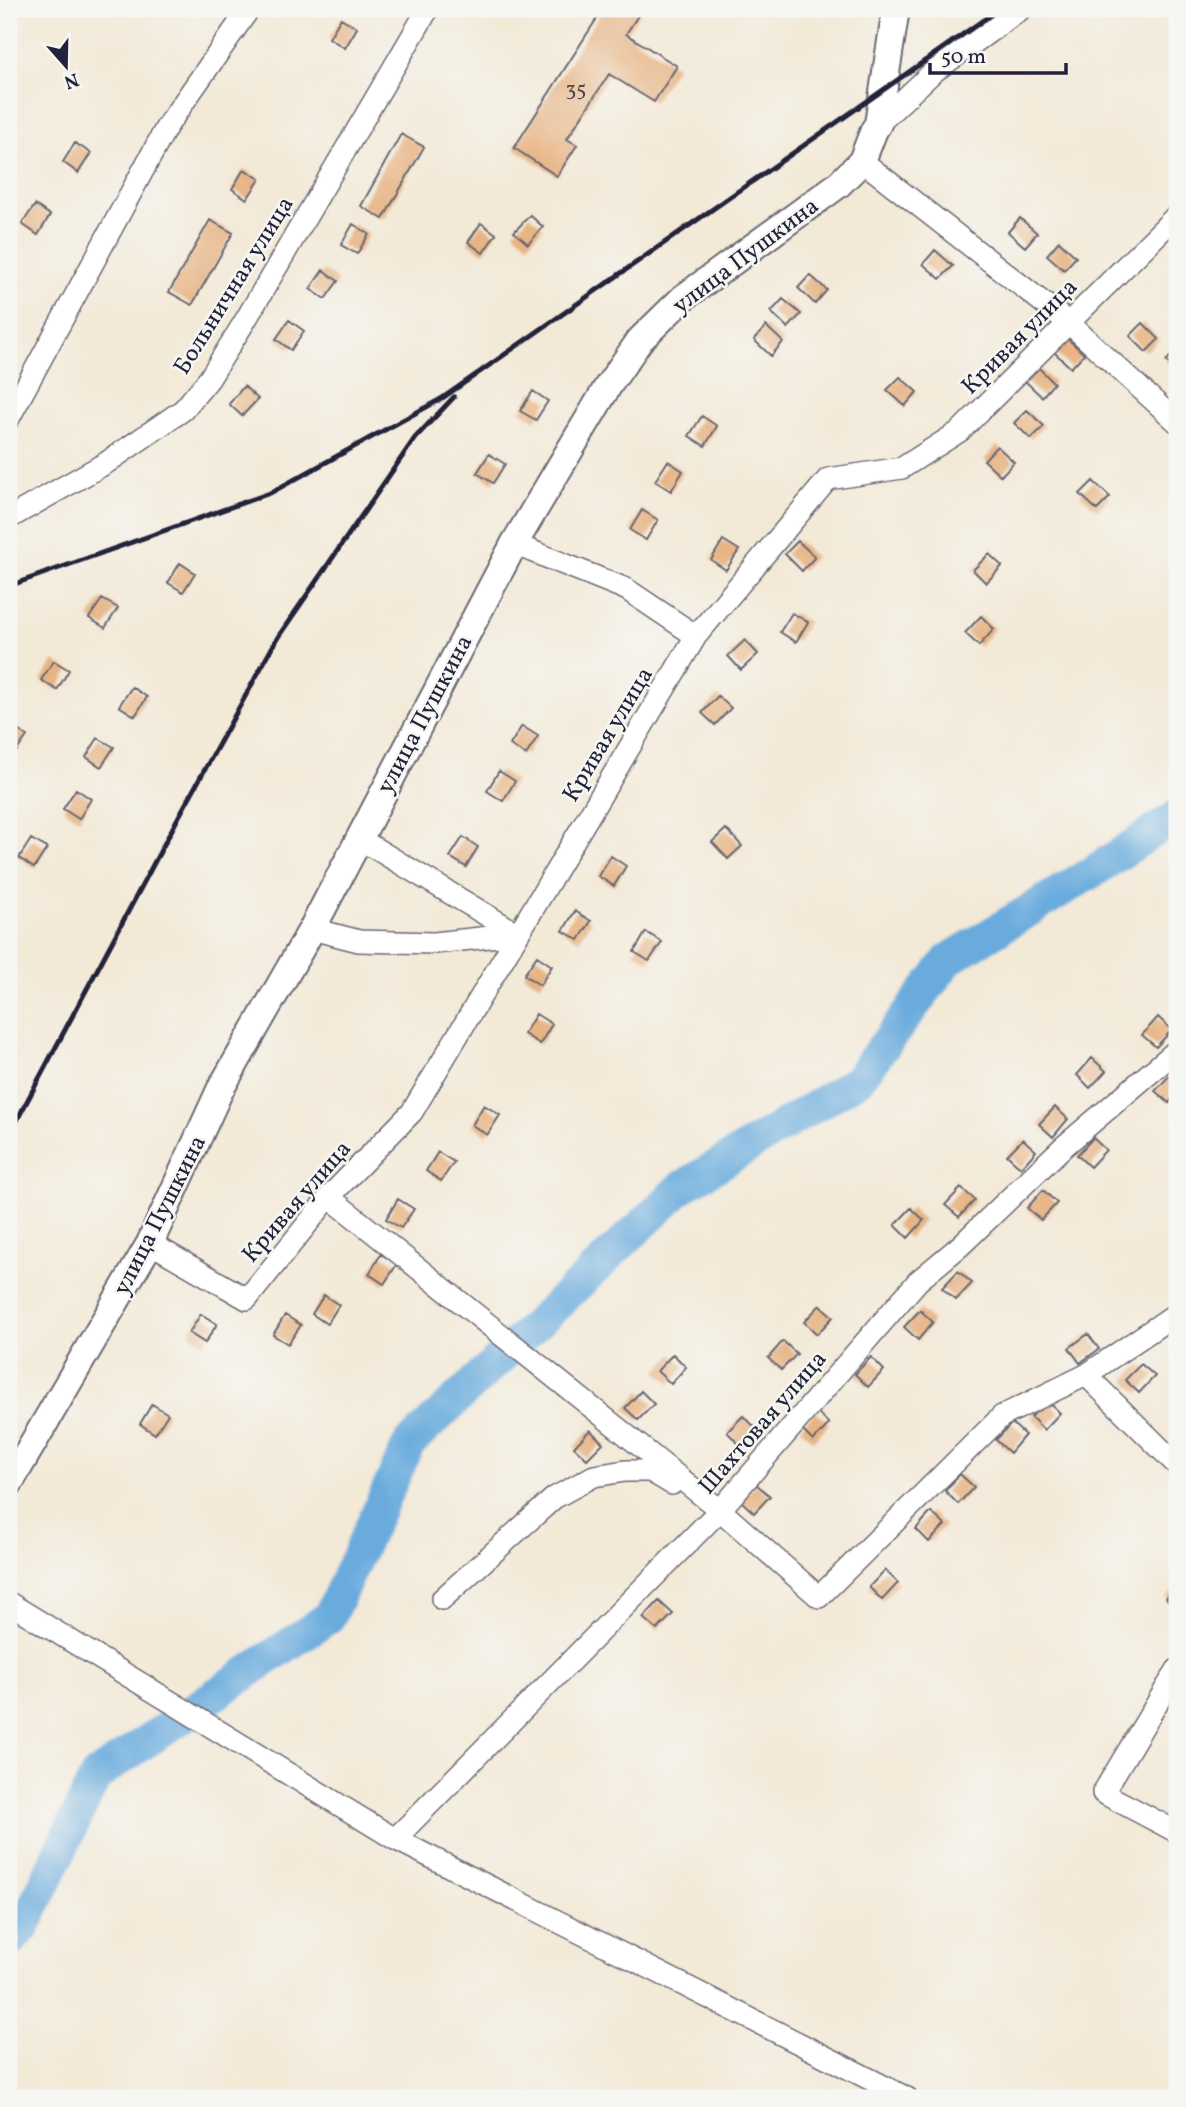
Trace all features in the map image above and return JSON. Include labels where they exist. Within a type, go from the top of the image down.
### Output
[{"type":"main road","name":"улица Пушкина","points":[[9,1483],[150,1243],[220,1090],[312,929],[514,544],[608,386],[640,340],[683,298],[838,185],[862,161],[878,124],[896,9]]},
{"type":"street","points":[[9,418],[167,126],[249,9]]},
{"type":"street","name":"Больничная улица","points":[[9,518],[106,463],[183,410],[209,379],[428,9]]},
{"type":"street","points":[[878,124],[932,73],[1021,9]]},
{"type":"street","points":[[862,161],[1069,323],[1177,422]]},
{"type":"street","name":"Кривая улица","points":[[150,1243],[247,1299],[329,1197],[412,1112],[696,636],[828,479],[902,468],[960,430],[1177,215]]},
{"type":"street","points":[[514,544],[626,589],[696,636]]},
{"type":"street","points":[[358,838],[518,934]]},
{"type":"street","points":[[312,929],[359,941],[434,943],[518,934]]},
{"type":"street","name":"Шахтовая улица","points":[[395,1839],[720,1510],[918,1281],[960,1246],[1062,1148],[1177,1050]]},
{"type":"street","points":[[329,1197],[720,1510],[819,1597],[1003,1416],[1086,1375],[1177,1313]]},
{"type":"street","points":[[1086,1375],[1177,1465]]},
{"type":"street","points":[[442,1599],[554,1498],[594,1476],[625,1471],[650,1471],[720,1510]]},
{"type":"street","points":[[9,1603],[395,1839],[907,2098]]},
{"type":"street","points":[[1177,1670],[1103,1793],[1177,1832]]},
{"type":"building","points":[[603,9],[632,9],[639,14],[626,34],[677,66],[654,102],[609,74],[567,139],[577,145],[557,176],[514,148]]},
{"type":"building","points":[[341,18],[357,28],[345,48],[329,38]]},
{"type":"building","points":[[401,134],[424,147],[383,219],[361,206]]},
{"type":"building","points":[[75,143],[91,153],[78,173],[63,162]]},
{"type":"building","points":[[244,169],[260,179],[247,199],[232,189]]},
{"type":"building","points":[[35,205],[50,215],[38,235],[22,224]]},
{"type":"building","points":[[530,215],[543,227],[528,244],[514,232]]},
{"type":"building","points":[[1020,218],[1037,233],[1025,247],[1008,232]]},
{"type":"building","points":[[210,220],[233,233],[192,305],[169,292]]},
{"type":"building","points":[[481,223],[496,234],[483,253],[468,242]]},
{"type":"building","points":[[353,224],[369,234],[357,254],[341,245]]},
{"type":"building","points":[[1059,241],[1076,257],[1064,270],[1047,255]]},
{"type":"building","points":[[935,250],[953,266],[940,279],[923,264]]},
{"type":"building","points":[[323,270],[338,281],[325,299],[310,289]]},
{"type":"building","points":[[810,275],[827,290],[815,304],[798,288]]},
{"type":"building","points":[[783,299],[801,314],[788,328],[771,312]]},
{"type":"building","points":[[289,320],[304,331],[291,350],[276,339]]},
{"type":"building","points":[[1143,323],[1159,339],[1146,352],[1130,336]]},
{"type":"building","points":[[766,326],[783,342],[771,356],[754,340]]},
{"type":"building","points":[[1067,338],[1084,354],[1071,368],[1054,352]]},
{"type":"building","points":[[1177,350],[1177,372],[1166,361]]},
{"type":"building","points":[[1038,367],[1054,383],[1042,397],[1025,381]]},
{"type":"building","points":[[900,377],[917,392],[905,406],[887,390]]},
{"type":"building","points":[[244,386],[258,399],[242,416],[229,404]]},
{"type":"building","points":[[533,391],[548,401],[536,420],[520,411]]},
{"type":"building","points":[[1027,410],[1044,426],[1031,439],[1014,423]]},
{"type":"building","points":[[702,416],[717,426],[705,446],[689,436]]},
{"type":"building","points":[[997,446],[1014,462],[1001,476],[984,460]]},
{"type":"building","points":[[489,454],[505,464],[493,483],[477,473]]},
{"type":"building","points":[[668,461],[683,471],[671,491],[655,481]]},
{"type":"building","points":[[1093,481],[1110,497],[1097,510],[1080,494]]},
{"type":"building","points":[[642,510],[658,520],[646,540],[630,530]]},
{"type":"building","points":[[723,540],[739,550],[726,570],[711,560]]},
{"type":"building","points":[[798,541],[815,557],[802,571],[785,554]]},
{"type":"building","points":[[989,554],[1002,566],[986,583],[973,570]]},
{"type":"building","points":[[180,563],[195,573],[183,592],[168,583]]},
{"type":"building","points":[[102,599],[118,608],[105,628],[89,618]]},
{"type":"building","points":[[792,613],[808,622],[796,642],[780,632]]},
{"type":"building","points":[[981,616],[994,629],[979,646],[965,633]]},
{"type":"building","points":[[745,640],[758,654],[741,670],[728,656]]},
{"type":"building","points":[[54,661],[69,670],[57,690],[41,680]]},
{"type":"building","points":[[132,687],[147,697],[135,716],[119,706]]},
{"type":"building","points":[[718,696],[731,708],[715,725],[702,713]]},
{"type":"building","points":[[11,726],[27,736],[14,755],[9,752]]},
{"type":"building","points":[[522,726],[538,736],[526,755],[510,745]]},
{"type":"building","points":[[98,738],[114,747],[101,767],[86,757]]},
{"type":"building","points":[[499,771],[515,781],[503,801],[487,791]]},
{"type":"building","points":[[76,789],[91,799],[79,819],[63,809]]},
{"type":"building","points":[[726,829],[742,846],[728,859],[712,842]]},
{"type":"building","points":[[463,837],[478,847],[466,867],[450,857]]},
{"type":"building","points":[[31,839],[47,848],[34,868],[19,858]]},
{"type":"building","points":[[611,856],[626,866],[614,886],[598,876]]},
{"type":"building","points":[[575,911],[591,921],[579,940],[563,931]]},
{"type":"building","points":[[646,932],[662,942],[649,961],[634,952]]},
{"type":"building","points":[[537,956],[552,966],[540,985],[524,975]]},
{"type":"building","points":[[536,1014],[552,1024],[540,1044],[524,1034]]},
{"type":"building","points":[[1158,1017],[1172,1030],[1156,1047],[1142,1035]]},
{"type":"building","points":[[1092,1058],[1106,1071],[1090,1088],[1077,1075]]},
{"type":"building","points":[[1171,1074],[1177,1079],[1177,1094],[1169,1103],[1155,1091]]},
{"type":"building","points":[[484,1105],[500,1115],[487,1135],[472,1125]]},
{"type":"building","points":[[1055,1107],[1068,1119],[1053,1137],[1039,1124]]},
{"type":"building","points":[[1093,1138],[1106,1150],[1090,1167],[1077,1155]]},
{"type":"building","points":[[1023,1139],[1036,1151],[1021,1168],[1007,1155]]},
{"type":"building","points":[[438,1152],[454,1162],[441,1181],[426,1171]]},
{"type":"building","points":[[961,1188],[975,1200],[959,1217],[945,1205]]},
{"type":"building","points":[[1043,1190],[1057,1203],[1041,1220],[1027,1208]]},
{"type":"building","points":[[398,1199],[414,1209],[401,1228],[386,1219]]},
{"type":"building","points":[[911,1208],[924,1220],[908,1238],[895,1225]]},
{"type":"building","points":[[381,1254],[397,1264],[384,1284],[369,1274]]},
{"type":"building","points":[[958,1271],[972,1283],[956,1300],[942,1288]]},
{"type":"building","points":[[324,1295],[339,1305],[327,1324],[312,1314]]},
{"type":"building","points":[[820,1305],[833,1317],[817,1334],[804,1322]]},
{"type":"building","points":[[920,1310],[933,1322],[918,1340],[904,1327]]},
{"type":"building","points":[[201,1314],[217,1324],[205,1343],[189,1333]]},
{"type":"building","points":[[285,1315],[301,1325],[288,1344],[273,1335]]},
{"type":"building","points":[[1088,1334],[1099,1349],[1080,1363],[1069,1348]]},
{"type":"building","points":[[783,1341],[797,1354],[781,1370],[768,1358]]},
{"type":"building","points":[[673,1354],[686,1367],[671,1384],[657,1371]]},
{"type":"building","points":[[871,1357],[884,1370],[868,1387],[855,1374]]},
{"type":"building","points":[[1141,1364],[1155,1376],[1139,1393],[1125,1380]]},
{"type":"building","points":[[641,1391],[654,1404],[638,1420],[625,1408]]},
{"type":"building","points":[[1047,1400],[1060,1413],[1044,1430],[1031,1417]]},
{"type":"building","points":[[152,1404],[168,1414],[155,1434],[140,1424]]},
{"type":"building","points":[[816,1411],[829,1424],[813,1441],[800,1428]]},
{"type":"building","points":[[743,1416],[756,1428],[740,1445],[727,1432]]},
{"type":"building","points":[[1012,1423],[1025,1435],[1010,1453],[996,1440]]},
{"type":"building","points":[[590,1430],[603,1443],[587,1459],[574,1447]]},
{"type":"building","points":[[960,1474],[974,1487],[958,1504],[945,1491]]},
{"type":"building","points":[[756,1484],[770,1496],[754,1513],[741,1501]]},
{"type":"building","points":[[931,1512],[945,1525],[929,1542],[916,1529]]},
{"type":"building","points":[[885,1570],[898,1583],[882,1600],[869,1587]]},
{"type":"building","points":[[1177,1586],[1177,1609],[1166,1598]]},
{"type":"building","points":[[659,1601],[673,1614],[657,1630],[643,1618]]},
{"type":"waterway","points":[[9,1943],[25,1925],[96,1776],[329,1617],[409,1444],[682,1187],[858,1080],[949,959],[1094,871],[1177,816]]},
{"type":"railway","points":[[9,586],[270,493],[441,399],[999,9]]},
{"type":"railway","points":[[9,1135],[278,637],[415,438],[454,397]]}]
